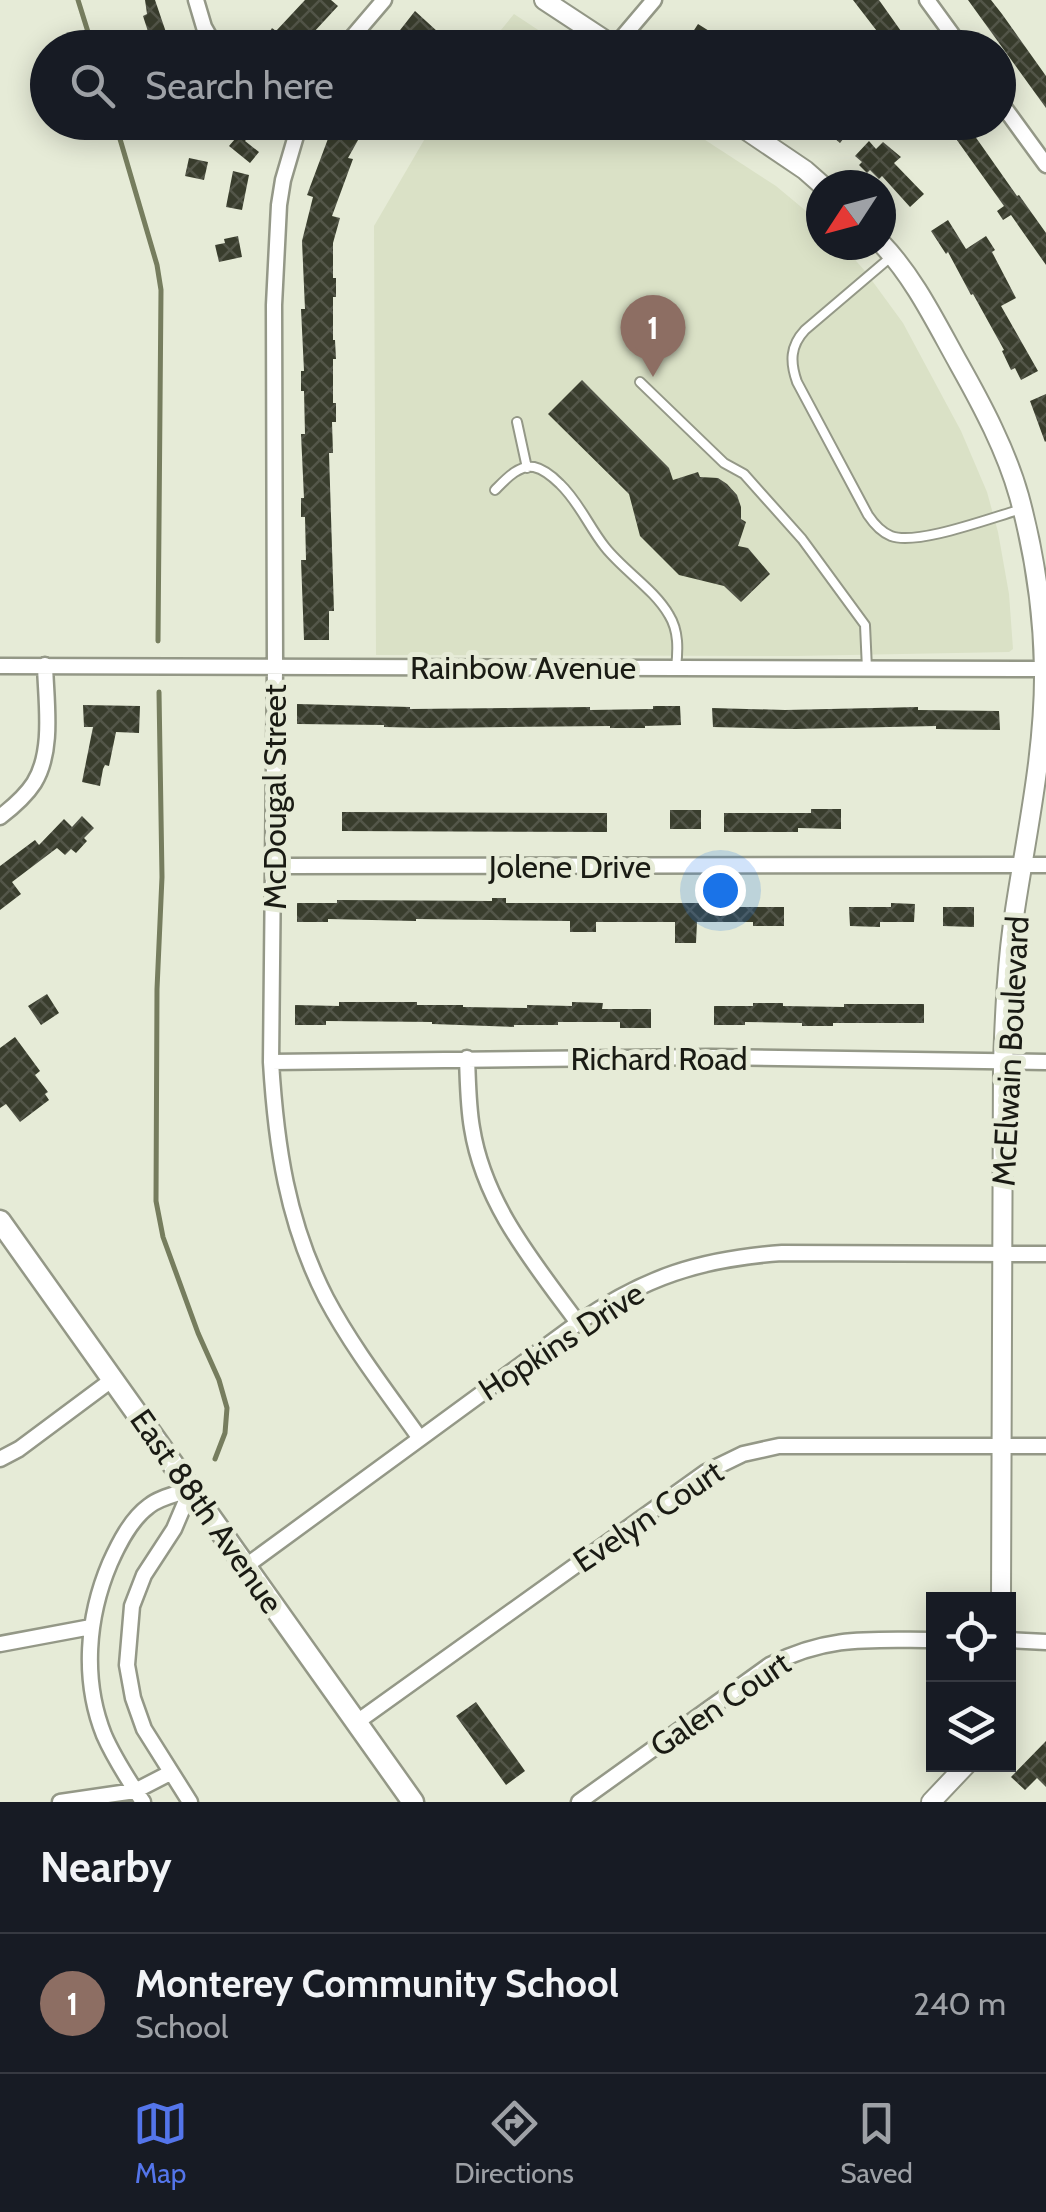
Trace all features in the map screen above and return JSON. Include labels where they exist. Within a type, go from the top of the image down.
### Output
[{"type":"main road","name":"East 88th Avenue","points":[[0,1221],[414,1802]]},
{"type":"street","points":[[196,0],[206,30]]},
{"type":"street","points":[[358,30],[384,0]]},
{"type":"street","points":[[544,0],[590,30]]},
{"type":"street","points":[[630,30],[654,0]]},
{"type":"street","points":[[928,0],[949,30]]},
{"type":"street","points":[[1016,124],[1046,165]]},
{"type":"street","name":"McDougal Street","points":[[295,140],[283,180],[276,228],[274,305],[274,1116],[282,1170],[307,1254],[326,1297],[344,1330],[420,1438]]},
{"type":"street","points":[[761,140],[806,171]]},
{"type":"street","name":"McElwain Boulevard","points":[[894,260],[933,317],[1006,458],[1022,509],[1038,598],[1045,669],[1038,760],[1007,974],[1003,1062],[1001,1592]]},
{"type":"street","name":"Rainbow Avenue","points":[[0,666],[1045,669]]},
{"type":"street","points":[[0,816],[33,786],[42,765],[46,746],[45,666]]},
{"type":"street","name":"Jolene Drive","points":[[273,866],[1046,865]]},
{"type":"street","name":"Richard Road","points":[[271,1062],[710,1057],[1046,1062]]},
{"type":"street","points":[[467,1058],[472,1130],[489,1186],[514,1234],[578,1323]]},
{"type":"street","name":"Hopkins Drive","points":[[246,1566],[578,1323],[662,1276],[752,1255],[782,1253],[1046,1254]]},
{"type":"street","points":[[0,1459],[114,1379]]},
{"type":"street","name":"Evelyn Court","points":[[357,1722],[706,1472],[733,1458],[780,1446],[1046,1446]]},
{"type":"street","points":[[139,1796],[104,1735],[90,1679],[91,1627],[102,1582],[133,1523],[150,1504],[192,1489]]},
{"type":"street","points":[[190,1802],[144,1729],[127,1665],[132,1606],[144,1575],[174,1529],[192,1489]]},
{"type":"street","points":[[0,1644],[91,1627]]},
{"type":"street","name":"Galen Court","points":[[580,1802],[790,1654],[843,1640],[926,1640]]},
{"type":"street","points":[[1016,1640],[1046,1642]]},
{"type":"street","points":[[931,1802],[959,1772]]},
{"type":"street","points":[[60,1802],[139,1796],[170,1773]]},
{"type":"lane","points":[[877,260],[797,339],[792,363],[797,382],[868,515],[881,531],[909,540],[1022,509]]},
{"type":"lane","points":[[640,382],[724,463],[752,482],[802,539],[865,625],[867,668]]},
{"type":"lane","points":[[517,422],[527,468]]},
{"type":"lane","points":[[495,490],[514,472],[534,467],[558,482],[606,548],[670,616],[678,648],[676,668]]},
{"type":"shaded area","points":[[514,14],[538,30],[501,30]]},
{"type":"shaded area","points":[[424,140],[705,140],[806,211],[806,260],[855,260],[903,323],[961,431],[987,492],[998,532],[1009,594],[1013,649],[796,656],[376,655],[374,226]]},
{"type":"building","points":[[145,0],[155,0],[165,30],[148,30],[143,16],[147,14]]},
{"type":"building","points":[[305,0],[331,0],[338,6],[316,30],[277,30]]},
{"type":"building","points":[[853,0],[879,0],[900,30],[876,30]]},
{"type":"building","points":[[968,0],[991,0],[1013,30],[990,30]]},
{"type":"building","points":[[415,11],[436,30],[400,30]]},
{"type":"building","points":[[1016,34],[1046,76],[1046,108],[1016,66]]},
{"type":"building","points":[[234,140],[246,140],[259,152],[250,163],[229,146]]},
{"type":"building","points":[[328,140],[358,140],[348,158],[353,159],[332,216],[340,218],[333,243],[336,422],[332,422],[333,453],[329,453],[334,611],[329,611],[329,640],[304,640],[302,241],[313,197],[307,195]]},
{"type":"building","points":[[957,140],[978,140],[1019,195],[1046,233],[1046,265],[1011,215],[1003,220],[997,211],[1004,206]]},
{"type":"building","points":[[869,141],[876,149],[883,142],[901,157],[894,163],[924,194],[910,207],[896,192],[896,170],[864,170],[855,156]]},
{"type":"building","points":[[189,158],[208,162],[204,180],[185,176]]},
{"type":"building","points":[[233,171],[249,175],[242,210],[226,207]]},
{"type":"building","points":[[948,220],[966,249],[986,236],[995,250],[992,252],[1016,298],[1001,306],[1038,371],[1021,380],[1015,368],[1011,370],[1004,350],[948,252],[931,231]]},
{"type":"building","points":[[238,236],[242,257],[219,262],[215,245]]},
{"type":"building","points":[[582,380],[669,468],[673,480],[698,472],[700,477],[718,478],[737,495],[741,519],[746,522],[738,546],[748,548],[770,574],[741,602],[724,586],[679,575],[640,536],[629,494],[548,414]]},
{"type":"building","points":[[1046,394],[1046,441],[1045,442],[1030,401]]},
{"type":"building","points":[[297,704],[590,710],[680,706],[681,725],[428,728],[297,724]]},
{"type":"building","points":[[83,705],[140,706],[139,733],[116,732],[100,786],[82,782],[93,727],[84,727]]},
{"type":"building","points":[[918,707],[999,711],[1000,730],[936,726],[713,727],[712,708],[785,710]]},
{"type":"building","points":[[811,809],[841,809],[841,829],[724,832],[724,813],[811,813]]},
{"type":"building","points":[[670,810],[701,810],[701,829],[670,829]]},
{"type":"building","points":[[342,812],[607,813],[607,832],[342,831]]},
{"type":"building","points":[[82,816],[94,828],[84,838],[87,841],[76,853],[71,849],[65,855],[57,848],[12,882],[21,894],[0,910],[0,866],[35,840],[39,845],[64,819],[72,827]]},
{"type":"building","points":[[506,898],[506,903],[733,903],[733,907],[784,907],[784,926],[697,922],[696,943],[675,943],[675,922],[596,922],[596,932],[570,932],[570,921],[297,922],[297,903]]},
{"type":"building","points":[[891,903],[915,904],[914,922],[850,926],[849,907],[891,907]]},
{"type":"building","points":[[943,907],[974,907],[974,927],[943,926]]},
{"type":"building","points":[[47,994],[59,1013],[41,1025],[28,1006]]},
{"type":"building","points":[[339,1002],[527,1008],[572,1006],[572,1002],[603,1003],[602,1009],[651,1009],[651,1028],[620,1028],[620,1022],[514,1027],[326,1021],[326,1025],[295,1025],[295,1005],[339,1006]]},
{"type":"building","points":[[753,1003],[844,1007],[924,1004],[924,1023],[714,1025],[714,1006]]},
{"type":"building","points":[[15,1037],[40,1071],[35,1075],[48,1092],[45,1094],[49,1100],[20,1122],[6,1104],[0,1108],[0,1048]]},
{"type":"building","points":[[476,1702],[525,1771],[506,1785],[456,1716]]},
{"type":"building","points":[[1046,1741],[1046,1787],[1037,1778],[1025,1790],[1011,1777]]},
{"type":"waterway","points":[[78,0],[87,30]]},
{"type":"waterway","points":[[120,140],[161,290],[158,641]]},
{"type":"waterway","points":[[159,692],[162,877],[156,1201],[163,1237],[227,1408],[225,1433],[215,1459]]},
{"type":"place","name":"Monterey Community School","points":[[653,377]]}]
